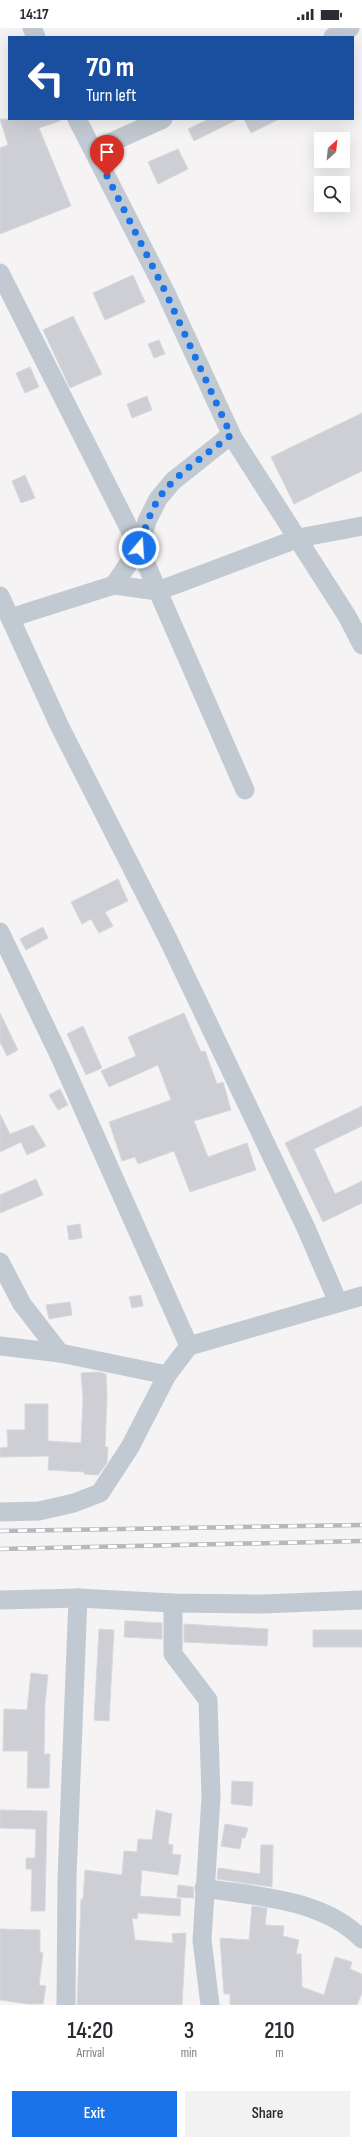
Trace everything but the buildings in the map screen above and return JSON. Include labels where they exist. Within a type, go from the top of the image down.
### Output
[{"type":"street","points":[[335,36],[350,28]]},
{"type":"street","points":[[78,120],[165,291],[231,435],[299,538],[347,616],[362,645]]},
{"type":"street","points":[[94,150],[161,120]]},
{"type":"street","points":[[0,273],[139,548],[245,790]]},
{"type":"street","points":[[114,585],[139,548],[148,521],[158,499],[173,481],[231,435]]},
{"type":"street","points":[[10,618],[114,585],[158,591],[299,538],[362,526]]},
{"type":"street","points":[[0,596],[60,727],[168,939],[306,1228],[338,1302]]},
{"type":"street","points":[[0,932],[60,1057],[189,1346]]},
{"type":"street","points":[[0,1262],[22,1304],[60,1353]]},
{"type":"street","points":[[0,1512],[39,1511],[74,1504],[100,1494],[130,1447],[168,1375],[189,1346],[301,1315],[338,1302],[362,1296]]},
{"type":"street","points":[[0,1346],[60,1353],[168,1375]]},
{"type":"street","points":[[0,1600],[78,1598],[173,1603],[262,1604],[362,1600]]},
{"type":"street","points":[[66,2005],[67,1878],[78,1598]]},
{"type":"street","points":[[173,1603],[173,1654],[208,1700],[211,1797],[204,1888],[202,1940],[210,2005]]},
{"type":"street","points":[[204,1888],[286,1902],[326,1913],[362,1939]]},
{"type":"railway","points":[[0,1531],[362,1525]]},
{"type":"railway","points":[[0,1549],[362,1541]]},
{"type":"route","points":[[107,176],[165,291],[231,435],[173,481],[158,499],[148,521],[139,548]]}]
